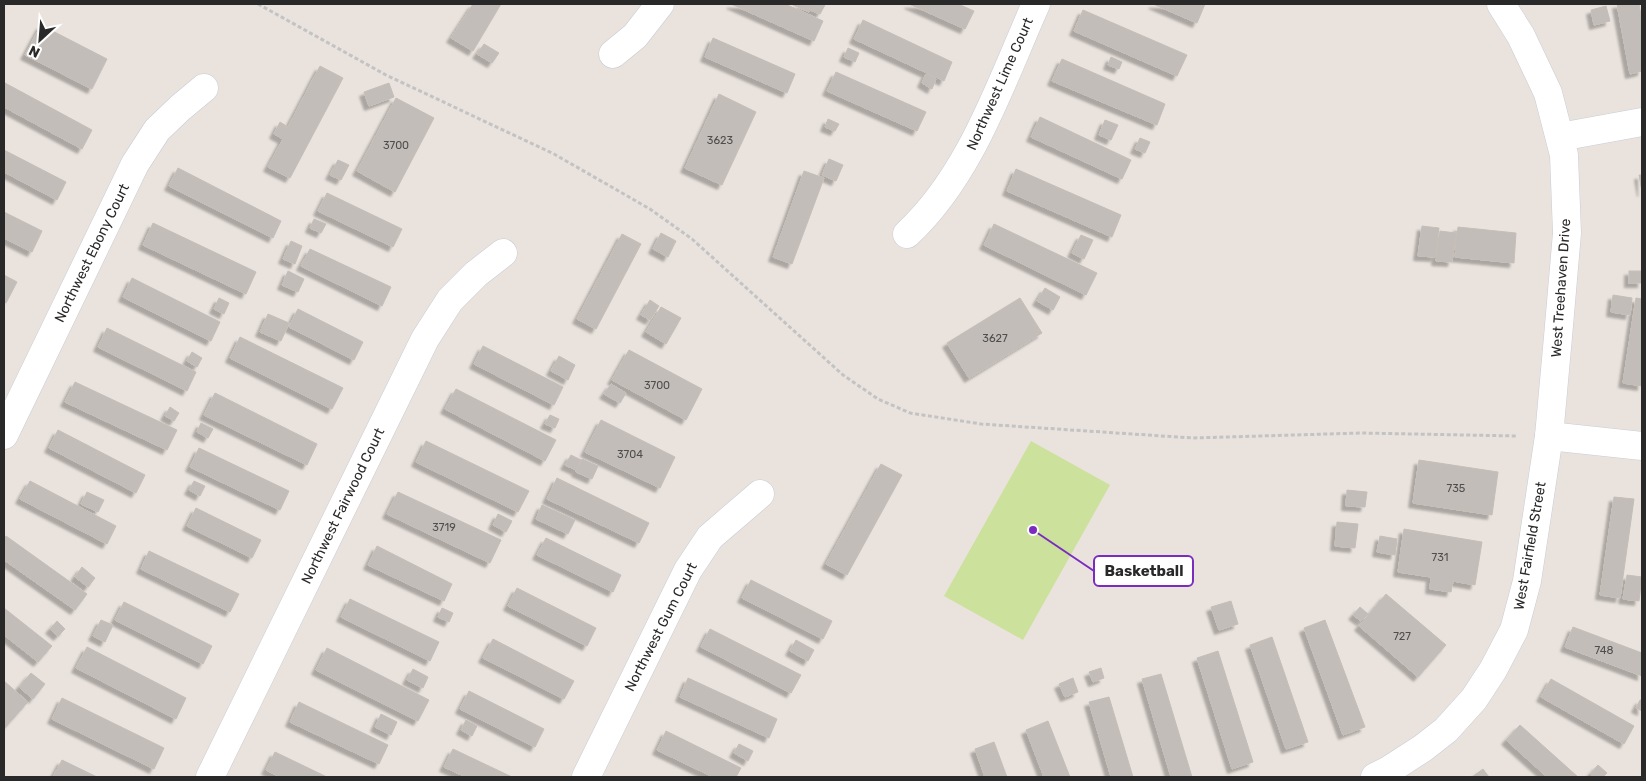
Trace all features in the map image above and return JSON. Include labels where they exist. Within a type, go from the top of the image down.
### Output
[{"type":"lane","points":[[613,54],[635,36],[660,4]]},
{"type":"lane","name":"Northwest Lime Court","points":[[907,234],[926,217],[976,142],[1036,4]]},
{"type":"lane","name":"West Treehaven Drive","points":[[1501,4],[1521,36],[1548,93],[1564,156],[1567,233],[1549,436]]},
{"type":"lane","name":"Northwest Ebony Court","points":[[4,435],[135,164],[157,130],[204,88]]},
{"type":"lane","points":[[1560,137],[1642,122]]},
{"type":"lane","name":"Northwest Fairwood Court","points":[[210,777],[425,339],[450,300],[476,274],[503,253]]},
{"type":"lane","points":[[1549,436],[1642,446]]},
{"type":"lane","name":"West Fairfield Street","points":[[1375,777],[1423,748],[1446,730],[1474,699],[1514,630],[1527,581],[1549,436]]},
{"type":"lane","name":"Northwest Gum Court","points":[[586,777],[688,570],[710,537],[760,494]]},
{"type":"path","points":[[258,4],[386,75],[554,154],[650,209],[692,239],[843,375],[878,400],[910,413],[982,424],[1193,438],[1360,433],[1549,436]]},
{"type":"green space","points":[[1031,441],[1110,485],[1023,640],[944,596]]},
{"type":"building","points":[[473,4],[501,4],[473,51],[451,38]]},
{"type":"building","points":[[731,4],[785,4],[823,21],[814,41]]},
{"type":"building","points":[[793,4],[825,5],[820,14],[810,10],[809,12]]},
{"type":"building","points":[[909,4],[958,4],[974,11],[965,29]]},
{"type":"building","points":[[1153,4],[1205,4],[1197,23]]},
{"type":"building","points":[[1617,4],[1639,4],[1642,21],[1642,71],[1630,74]]},
{"type":"building","points":[[1606,6],[1610,21],[1594,25],[1591,10]]},
{"type":"building","points":[[1083,10],[1187,55],[1177,76],[1074,31]]},
{"type":"building","points":[[863,20],[952,62],[944,81],[854,39]]},
{"type":"building","points":[[41,25],[107,59],[92,89],[25,55]]},
{"type":"building","points":[[713,38],[795,74],[787,93],[705,57]]},
{"type":"building","points":[[484,44],[499,53],[492,63],[477,54]]},
{"type":"building","points":[[848,48],[859,53],[855,62],[844,57]]},
{"type":"building","points":[[1111,57],[1122,62],[1119,69],[1108,65]]},
{"type":"building","points":[[1062,59],[1165,104],[1157,125],[1052,81]]},
{"type":"building","points":[[320,66],[343,78],[290,178],[268,167],[283,139],[274,134],[280,122],[288,127]]},
{"type":"building","points":[[836,72],[926,112],[917,131],[827,91]]},
{"type":"building","points":[[926,74],[936,79],[932,89],[922,83]]},
{"type":"building","points":[[5,83],[92,130],[82,149],[4,107]]},
{"type":"building","points":[[389,83],[394,97],[369,106],[364,92]]},
{"type":"building","points":[[719,94],[756,112],[722,185],[685,168]]},
{"type":"building","points":[[396,98],[434,118],[395,192],[357,171]]},
{"type":"building","points":[[1040,117],[1131,160],[1122,179],[1031,137]]},
{"type":"building","points":[[828,119],[839,124],[835,131],[825,127]]},
{"type":"building","points":[[1105,120],[1118,125],[1111,140],[1099,135]]},
{"type":"building","points":[[1140,138],[1150,142],[1145,153],[1135,149]]},
{"type":"building","points":[[4,150],[66,182],[57,200],[4,172]]},
{"type":"building","points":[[829,159],[843,165],[836,181],[822,175]]},
{"type":"building","points":[[338,160],[349,165],[341,180],[330,175]]},
{"type":"building","points":[[178,168],[281,221],[273,238],[169,186]]},
{"type":"building","points":[[1016,169],[1121,215],[1112,237],[1007,191]]},
{"type":"building","points":[[804,171],[824,178],[792,264],[773,257]]},
{"type":"building","points":[[1639,175],[1642,175],[1642,192]]},
{"type":"building","points":[[327,193],[402,229],[393,247],[318,211]]},
{"type":"building","points":[[4,212],[42,231],[32,252],[4,238]]},
{"type":"building","points":[[314,219],[326,224],[321,233],[310,228]]},
{"type":"building","points":[[153,223],[256,272],[246,294],[143,245]]},
{"type":"building","points":[[994,224],[1097,273],[1086,295],[984,245]]},
{"type":"building","points":[[1422,226],[1439,228],[1435,257],[1418,256]]},
{"type":"building","points":[[1458,227],[1516,233],[1514,263],[1455,257]]},
{"type":"building","points":[[1440,231],[1456,233],[1452,262],[1436,261]]},
{"type":"building","points":[[661,233],[676,241],[668,257],[653,249]]},
{"type":"building","points":[[622,234],[641,244],[596,329],[577,319]]},
{"type":"building","points":[[1081,235],[1093,240],[1084,259],[1072,253]]},
{"type":"building","points":[[291,241],[302,246],[295,264],[283,259]]},
{"type":"building","points":[[310,249],[391,287],[382,306],[301,266]]},
{"type":"building","points":[[288,271],[304,279],[298,292],[282,285]]},
{"type":"building","points":[[1629,271],[1642,271],[1642,283],[1629,283]]},
{"type":"building","points":[[4,275],[17,282],[6,303],[4,302]]},
{"type":"building","points":[[132,278],[220,322],[211,341],[123,297]]},
{"type":"building","points":[[1045,288],[1060,297],[1053,310],[1037,301]]},
{"type":"building","points":[[1613,295],[1632,298],[1630,315],[1611,312]]},
{"type":"building","points":[[219,298],[229,303],[224,314],[214,309]]},
{"type":"building","points":[[1020,298],[1042,333],[969,378],[947,343]]},
{"type":"building","points":[[1636,298],[1642,299],[1642,386],[1623,383]]},
{"type":"building","points":[[650,300],[659,306],[650,320],[641,315]]},
{"type":"building","points":[[661,307],[681,318],[666,344],[646,332]]},
{"type":"building","points":[[298,309],[363,342],[354,360],[289,327]]},
{"type":"building","points":[[268,314],[289,323],[281,341],[260,332]]},
{"type":"building","points":[[107,328],[196,372],[187,391],[98,347]]},
{"type":"building","points":[[240,337],[343,388],[332,409],[230,358]]},
{"type":"building","points":[[483,346],[563,387],[554,405],[474,364]]},
{"type":"building","points":[[629,350],[702,389],[686,420],[612,380]]},
{"type":"building","points":[[192,352],[202,358],[197,367],[187,361]]},
{"type":"building","points":[[559,356],[575,365],[568,380],[551,371]]},
{"type":"building","points":[[75,382],[177,430],[167,450],[65,402]]},
{"type":"building","points":[[611,384],[626,393],[620,403],[604,394]]},
{"type":"building","points":[[456,389],[556,440],[545,461],[445,409]]},
{"type":"building","points":[[215,393],[317,444],[307,465],[204,415]]},
{"type":"building","points":[[170,407],[179,413],[174,421],[165,416]]},
{"type":"building","points":[[550,415],[559,419],[555,428],[545,424]]},
{"type":"building","points":[[601,420],[675,457],[660,488],[585,452]]},
{"type":"building","points":[[201,423],[213,429],[208,438],[197,432]]},
{"type":"building","points":[[58,430],[145,475],[136,493],[49,448]]},
{"type":"building","points":[[426,441],[529,491],[518,512],[416,462]]},
{"type":"building","points":[[199,448],[289,491],[280,510],[190,467]]},
{"type":"building","points":[[571,455],[581,460],[576,470],[565,465]]},
{"type":"building","points":[[582,459],[598,466],[592,479],[576,472]]},
{"type":"building","points":[[1419,460],[1498,472],[1492,515],[1413,503]]},
{"type":"building","points":[[881,464],[902,475],[847,575],[826,564]]},
{"type":"building","points":[[557,478],[649,523],[639,543],[547,499]]},
{"type":"building","points":[[30,481],[116,526],[107,544],[20,499]]},
{"type":"building","points":[[194,481],[205,486],[200,496],[189,490]]},
{"type":"building","points":[[1347,490],[1367,492],[1365,507],[1346,506]]},
{"type":"building","points":[[87,492],[104,500],[98,512],[81,504]]},
{"type":"building","points":[[398,492],[501,540],[490,563],[387,514]]},
{"type":"building","points":[[1614,497],[1634,499],[1620,598],[1600,595]]},
{"type":"building","points":[[542,505],[575,520],[568,534],[536,519]]},
{"type":"building","points":[[196,508],[261,540],[252,558],[187,526]]},
{"type":"building","points":[[498,514],[512,521],[506,532],[493,525]]},
{"type":"building","points":[[1337,522],[1358,524],[1355,548],[1335,546]]},
{"type":"building","points":[[1404,529],[1482,542],[1475,585],[1453,581],[1451,592],[1430,589],[1431,577],[1398,572]]},
{"type":"building","points":[[6,536],[87,594],[75,610],[4,560],[4,540]]},
{"type":"building","points":[[1380,536],[1397,539],[1395,555],[1377,552]]},
{"type":"building","points":[[546,538],[621,575],[613,592],[537,555]]},
{"type":"building","points":[[377,546],[452,584],[444,601],[368,565]]},
{"type":"building","points":[[149,551],[239,594],[230,612],[141,569]]},
{"type":"building","points":[[82,567],[95,578],[88,587],[75,577]]},
{"type":"building","points":[[1627,575],[1642,577],[1639,601],[1623,599]]},
{"type":"building","points":[[751,580],[832,621],[823,639],[742,598]]},
{"type":"building","points":[[517,588],[596,628],[587,646],[508,606]]},
{"type":"building","points":[[1386,594],[1446,645],[1418,677],[1359,626]]},
{"type":"building","points":[[350,599],[439,642],[430,661],[341,617]]},
{"type":"building","points":[[1231,601],[1238,624],[1219,630],[1211,607]]},
{"type":"building","points":[[124,602],[212,646],[203,664],[115,620]]},
{"type":"building","points":[[1360,607],[1368,614],[1361,621],[1353,615]]},
{"type":"building","points":[[4,608],[52,646],[38,662],[4,635]]},
{"type":"building","points":[[442,608],[453,613],[449,622],[438,617]]},
{"type":"building","points":[[101,620],[113,625],[105,642],[93,636]]},
{"type":"building","points":[[1325,620],[1365,727],[1343,735],[1304,628]]},
{"type":"building","points":[[57,621],[65,629],[58,636],[50,629]]},
{"type":"building","points":[[1573,627],[1642,653],[1642,676],[1565,647]]},
{"type":"building","points":[[710,629],[801,675],[791,693],[701,647]]},
{"type":"building","points":[[1272,637],[1308,742],[1286,749],[1250,645]]},
{"type":"building","points":[[493,639],[574,681],[564,699],[483,658]]},
{"type":"building","points":[[796,640],[814,650],[808,661],[790,651]]},
{"type":"building","points":[[87,647],[186,698],[176,719],[76,668]]},
{"type":"building","points":[[327,648],[429,700],[418,721],[316,670]]},
{"type":"building","points":[[1218,651],[1253,762],[1232,769],[1197,658]]},
{"type":"building","points":[[1101,668],[1104,678],[1093,682],[1089,672]]},
{"type":"building","points":[[413,669],[428,677],[423,688],[407,680]]},
{"type":"building","points":[[31,673],[45,684],[33,699],[19,687]]},
{"type":"building","points":[[1161,674],[1192,777],[1171,777],[1142,679]]},
{"type":"building","points":[[688,678],[777,719],[769,738],[680,697]]},
{"type":"building","points":[[1073,678],[1078,692],[1065,697],[1059,684]]},
{"type":"building","points":[[1551,679],[1634,726],[1624,744],[1541,697]]},
{"type":"building","points":[[4,681],[28,702],[4,729]]},
{"type":"building","points":[[469,691],[544,729],[535,747],[460,709]]},
{"type":"building","points":[[1109,697],[1133,777],[1111,777],[1089,702]]},
{"type":"building","points":[[62,698],[164,748],[154,769],[52,719]]},
{"type":"building","points":[[1640,700],[1642,700],[1642,711],[1636,708]]},
{"type":"building","points":[[299,702],[388,745],[379,764],[290,722]]},
{"type":"building","points":[[381,714],[397,722],[391,735],[375,727]]},
{"type":"building","points":[[466,720],[477,726],[472,736],[461,730]]},
{"type":"building","points":[[1048,721],[1070,777],[1044,777],[1026,730]]},
{"type":"building","points":[[1520,725],[1578,777],[1547,777],[1506,740]]},
{"type":"building","points":[[666,731],[741,768],[736,777],[713,777],[657,750]]},
{"type":"building","points":[[994,742],[1007,777],[985,777],[975,749]]},
{"type":"building","points":[[739,744],[753,751],[748,761],[734,753]]},
{"type":"building","points":[[453,749],[512,777],[466,777],[444,767]]},
{"type":"building","points":[[275,752],[327,777],[280,777],[266,770]]},
{"type":"building","points":[[62,760],[97,777],[53,777]]},
{"type":"building","points":[[1598,765],[1607,773],[1603,777],[1594,777],[1590,774]]},
{"type":"building","points":[[1483,769],[1489,777],[1472,777]]},
{"type":"place","name":"Basketball","points":[[1033,530]]}]
